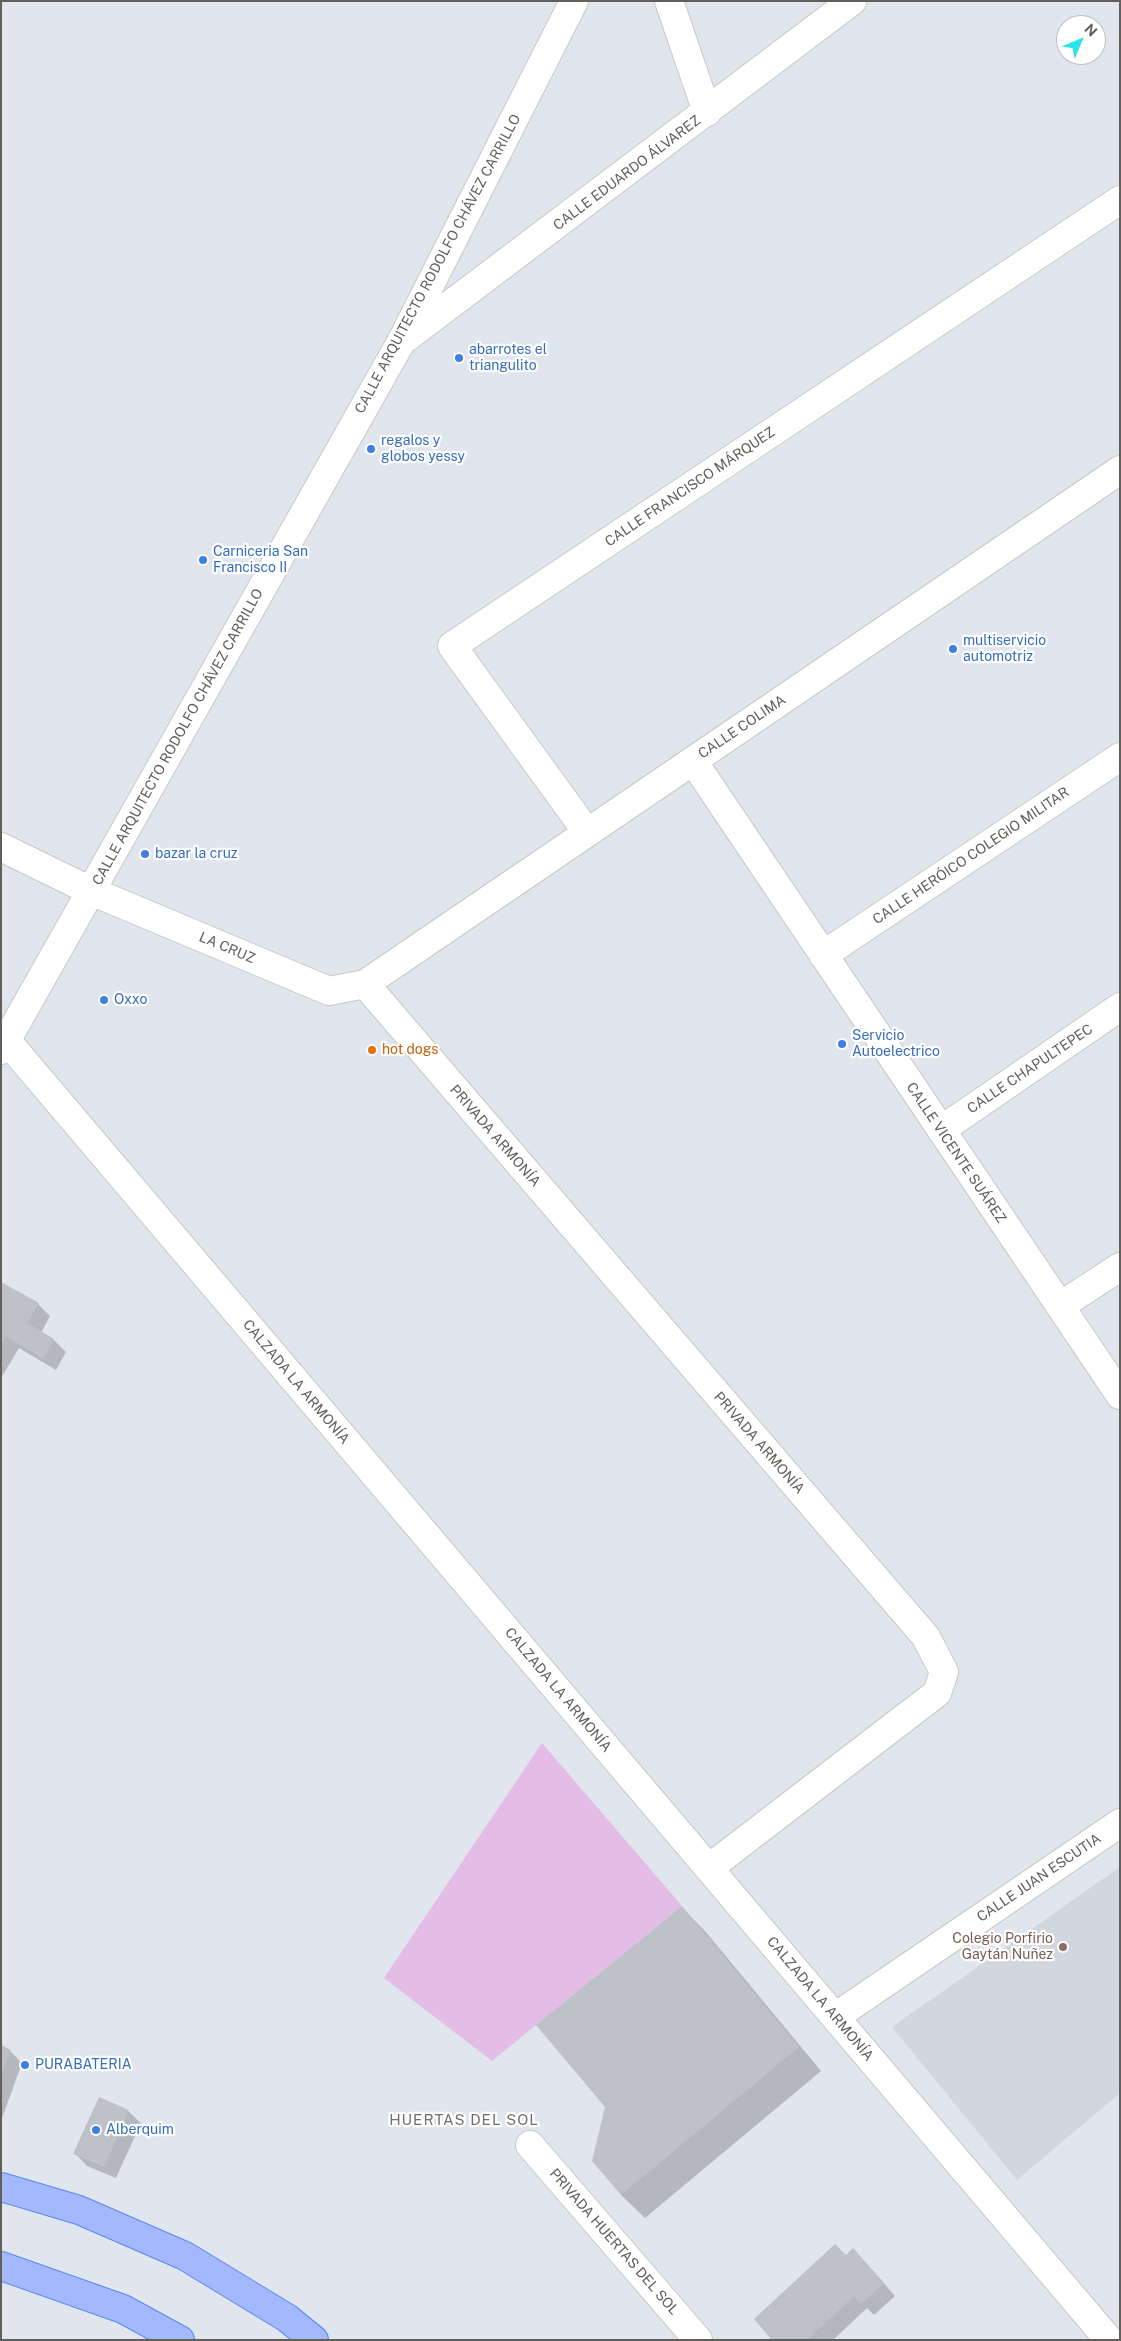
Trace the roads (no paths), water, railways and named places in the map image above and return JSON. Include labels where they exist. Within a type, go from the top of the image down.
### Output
[{"type":"main road","points":[[1,2187],[79,2210],[185,2256],[288,2318],[314,2340]]},
{"type":"main road","points":[[1,2266],[123,2309],[180,2340]]},
{"type":"street","name":"CALLE ARQUITECTO RODOLFO CHÁVEZ CARRILLO","points":[[4,1046],[401,342],[574,1]]},
{"type":"street","points":[[669,1],[707,112]]},
{"type":"street","name":"CALLE EDUARDO ÁLVAREZ","points":[[401,342],[852,1]]},
{"type":"street","name":"CALLE FRANCISCO MÁRQUEZ","points":[[587,832],[452,646],[1120,200]]},
{"type":"street","name":"CALLE COLIMA","points":[[365,984],[1120,470]]},
{"type":"street","name":"CALLE HERÓICO COLEGIO MILITAR","points":[[823,955],[1120,757]]},
{"type":"street","name":"CALLE VICENTE SUÁREZ","points":[[693,761],[1120,1395]]},
{"type":"street","name":"LA CRUZ","points":[[1,847],[91,891],[329,990],[365,984]]},
{"type":"street","name":"PRIVADA ARMONÍA","points":[[365,984],[926,1637],[944,1672],[937,1693],[709,1868]]},
{"type":"street","name":"CALLE CHAPULTEPEC","points":[[941,1130],[1120,1008]]},
{"type":"street","name":"CALZADA LA ARMONÍA","points":[[4,1046],[709,1868],[1109,2340]]},
{"type":"street","points":[[1060,1306],[1120,1267]]},
{"type":"street","name":"CALLE JUAN ESCUTIA","points":[[835,2017],[1120,1823]]},
{"type":"street","name":"PRIVADA HUERTAS DEL SOL","points":[[530,2144],[698,2340]]},
{"type":"place","name":"abarrotes el triangulito","points":[[459,358]]},
{"type":"place","name":"regalos y globos yessy","points":[[371,449]]},
{"type":"place","name":"Carniceria San Francisco II","points":[[203,560]]},
{"type":"place","name":"multiservicio automotriz","points":[[953,649]]},
{"type":"place","name":"bazar la cruz","points":[[145,854]]},
{"type":"place","name":"Oxxo","points":[[104,1000]]},
{"type":"place","name":"Servicio Autoelectrico","points":[[842,1044]]},
{"type":"place","name":"hot dogs","points":[[372,1050]]},
{"type":"place","name":"Colegio Porfirio Gaytán Nuñez","points":[[1063,1947]]},
{"type":"place","name":"PURABATERIA","points":[[25,2065]]},
{"type":"place","name":"Alberquim","points":[[96,2130]]},
{"type":"district","name":"HUERTAS DEL SOL","points":[[464,2120]]}]
